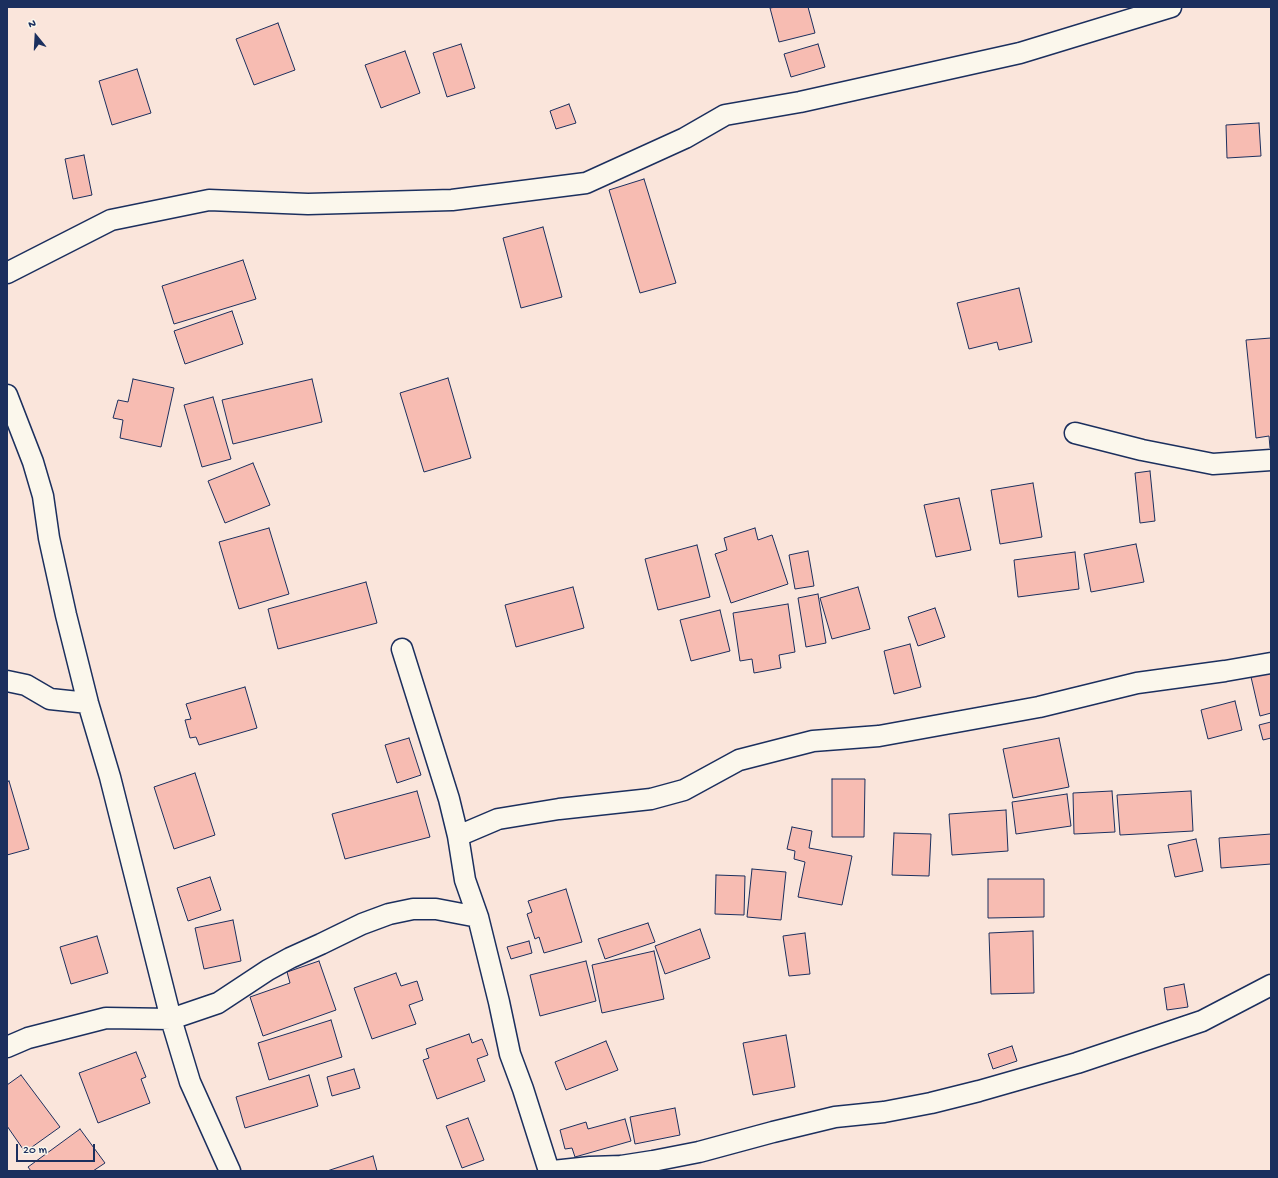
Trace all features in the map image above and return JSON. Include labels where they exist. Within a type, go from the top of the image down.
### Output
[{"type":"street","points":[[7,273],[111,220],[209,200],[308,204],[452,200],[586,182],[685,138],[725,115],[800,102],[1020,53],[1171,7]]},
{"type":"street","points":[[7,396],[33,462],[43,496],[50,546],[66,615],[88,703],[110,777],[171,1019],[190,1082],[230,1171]]},
{"type":"street","points":[[1076,433],[1142,450],[1213,464],[1271,460]]},
{"type":"street","points":[[402,648],[458,836],[464,880],[478,917],[510,1054],[523,1089],[549,1171]]},
{"type":"street","points":[[458,836],[498,819],[559,808],[651,800],[684,790],[739,760],[813,741],[879,736],[1039,707],[1137,683],[1271,663]]},
{"type":"street","points":[[7,681],[26,685],[50,699],[88,703]]},
{"type":"street","points":[[7,1047],[28,1038],[106,1018],[171,1019],[218,1003],[268,970],[290,958],[362,924],[389,914],[412,909],[436,909],[478,917]]},
{"type":"street","points":[[553,1171],[590,1167],[621,1166],[653,1161],[699,1152],[835,1117],[892,1110],[931,1103],[979,1091],[1077,1063],[1202,1021],[1271,985]]},
{"type":"building","points":[[808,7],[815,33],[779,42],[770,8]]},
{"type":"building","points":[[278,23],[295,70],[254,85],[236,39]]},
{"type":"building","points":[[461,44],[475,88],[447,97],[433,53]]},
{"type":"building","points":[[818,44],[825,67],[791,77],[784,54]]},
{"type":"building","points":[[405,51],[420,93],[381,108],[365,65]]},
{"type":"building","points":[[137,69],[151,113],[112,125],[99,81]]},
{"type":"building","points":[[569,104],[576,123],[556,129],[550,111]]},
{"type":"building","points":[[1259,123],[1261,156],[1227,158],[1226,125]]},
{"type":"building","points":[[84,155],[92,195],[73,199],[65,159]]},
{"type":"building","points":[[644,179],[676,283],[640,293],[609,190]]},
{"type":"building","points":[[543,227],[562,297],[521,308],[503,238]]},
{"type":"building","points":[[243,260],[256,299],[174,324],[162,286]]},
{"type":"building","points":[[1019,288],[1032,342],[999,350],[997,342],[969,349],[957,303]]},
{"type":"building","points":[[232,311],[243,344],[185,364],[174,331]]},
{"type":"building","points":[[1271,338],[1270,448],[1269,436],[1256,438],[1246,340]]},
{"type":"building","points":[[448,378],[471,458],[424,472],[400,393]]},
{"type":"building","points":[[133,379],[174,388],[161,447],[120,438],[123,420],[113,418],[118,400],[128,402]]},
{"type":"building","points":[[312,379],[322,422],[233,444],[222,400]]},
{"type":"building","points":[[213,397],[231,459],[202,467],[184,405]]},
{"type":"building","points":[[253,463],[270,505],[225,523],[208,481]]},
{"type":"building","points":[[1150,471],[1155,521],[1140,523],[1135,473]]},
{"type":"building","points":[[1033,483],[1042,537],[1000,544],[991,490]]},
{"type":"building","points":[[959,498],[971,550],[936,557],[924,505]]},
{"type":"building","points":[[269,528],[289,594],[239,609],[219,542]]},
{"type":"building","points":[[755,528],[758,540],[772,535],[788,584],[731,603],[715,554],[727,550],[724,538]]},
{"type":"building","points":[[1136,544],[1144,582],[1091,592],[1084,554]]},
{"type":"building","points":[[697,545],[710,597],[658,610],[645,559]]},
{"type":"building","points":[[808,551],[814,586],[795,589],[789,555]]},
{"type":"building","points":[[1075,552],[1079,589],[1018,597],[1014,560]]},
{"type":"building","points":[[366,582],[377,623],[278,649],[268,609]]},
{"type":"building","points":[[573,587],[584,628],[516,647],[505,605]]},
{"type":"building","points":[[858,587],[870,629],[832,639],[820,598]]},
{"type":"building","points":[[818,594],[826,643],[806,647],[798,598]]},
{"type":"building","points":[[788,604],[795,652],[779,655],[781,668],[754,673],[752,659],[740,661],[733,613]]},
{"type":"building","points":[[935,608],[945,637],[918,646],[908,617]]},
{"type":"building","points":[[720,610],[730,651],[691,661],[680,620]]},
{"type":"building","points":[[910,644],[921,687],[894,694],[884,651]]},
{"type":"building","points":[[1271,672],[1271,713],[1260,716],[1251,677]]},
{"type":"building","points":[[245,687],[257,728],[199,745],[196,737],[190,738],[185,720],[191,719],[186,704]]},
{"type":"building","points":[[1235,701],[1242,730],[1208,739],[1201,710]]},
{"type":"building","points":[[1271,722],[1271,738],[1263,740],[1259,725]]},
{"type":"building","points":[[409,738],[421,775],[397,783],[385,745]]},
{"type":"building","points":[[1059,738],[1069,787],[1013,798],[1003,749]]},
{"type":"building","points":[[195,773],[215,835],[174,849],[154,787]]},
{"type":"building","points":[[832,779],[865,779],[864,837],[832,837]]},
{"type":"building","points":[[9,781],[29,849],[7,855],[7,782]]},
{"type":"building","points":[[417,791],[430,837],[345,859],[332,814]]},
{"type":"building","points":[[1112,791],[1115,832],[1074,834],[1073,793]]},
{"type":"building","points":[[1191,791],[1193,831],[1120,835],[1117,795]]},
{"type":"building","points":[[1067,794],[1071,826],[1016,834],[1012,802]]},
{"type":"building","points":[[1006,810],[1008,851],[952,855],[949,814]]},
{"type":"building","points":[[792,827],[812,831],[809,848],[852,856],[842,905],[798,897],[805,862],[794,859],[795,851],[787,849]]},
{"type":"building","points":[[894,833],[931,834],[929,876],[892,875]]},
{"type":"building","points":[[1271,834],[1271,864],[1221,868],[1219,838]]},
{"type":"building","points":[[1196,839],[1203,871],[1175,877],[1168,845]]},
{"type":"building","points":[[752,869],[786,872],[781,920],[747,917]]},
{"type":"building","points":[[716,875],[745,876],[744,915],[715,914]]},
{"type":"building","points":[[210,877],[221,910],[188,921],[177,888]]},
{"type":"building","points":[[988,879],[1044,879],[1044,917],[988,918]]},
{"type":"building","points":[[566,889],[582,942],[544,953],[539,937],[535,939],[527,914],[532,912],[528,901]]},
{"type":"building","points":[[233,920],[241,961],[204,969],[195,928]]},
{"type":"building","points":[[648,923],[655,942],[605,959],[598,939]]},
{"type":"building","points":[[700,929],[710,958],[665,974],[655,946]]},
{"type":"building","points":[[1033,931],[1034,993],[991,994],[989,933]]},
{"type":"building","points":[[805,933],[810,974],[789,976],[783,936]]},
{"type":"building","points":[[97,936],[108,973],[71,984],[60,947]]},
{"type":"building","points":[[529,941],[532,953],[511,959],[507,947]]},
{"type":"building","points":[[654,951],[664,999],[602,1013],[592,965]]},
{"type":"building","points":[[319,961],[336,1010],[263,1036],[250,997],[290,983],[287,972]]},
{"type":"building","points":[[586,961],[596,1001],[540,1016],[530,975]]},
{"type":"building","points":[[396,973],[401,986],[417,981],[423,1000],[409,1005],[416,1024],[372,1039],[354,988]]},
{"type":"building","points":[[1184,984],[1188,1007],[1167,1010],[1164,988]]},
{"type":"building","points":[[331,1020],[342,1057],[269,1080],[258,1043]]},
{"type":"building","points":[[469,1034],[472,1043],[482,1039],[488,1055],[477,1059],[485,1081],[437,1099],[423,1060],[429,1058],[426,1049]]},
{"type":"building","points":[[786,1035],[795,1087],[753,1095],[743,1043]]},
{"type":"building","points":[[606,1041],[618,1070],[566,1090],[555,1062]]},
{"type":"building","points":[[1012,1046],[1017,1061],[993,1069],[988,1054]]},
{"type":"building","points":[[136,1052],[146,1077],[141,1079],[150,1103],[98,1123],[79,1073]]},
{"type":"building","points":[[354,1069],[360,1088],[332,1096],[327,1077]]},
{"type":"building","points":[[21,1075],[60,1127],[25,1152],[7,1126],[7,1085]]},
{"type":"building","points":[[309,1075],[318,1106],[245,1128],[236,1097]]},
{"type":"building","points":[[675,1108],[680,1135],[635,1144],[630,1117]]},
{"type":"building","points":[[468,1118],[484,1160],[462,1168],[446,1126]]},
{"type":"building","points":[[625,1119],[631,1141],[575,1157],[572,1148],[565,1149],[560,1130],[586,1122],[588,1129]]},
{"type":"building","points":[[80,1129],[105,1163],[93,1171],[31,1171],[28,1167]]},
{"type":"building","points":[[373,1156],[377,1171],[327,1171]]}]
